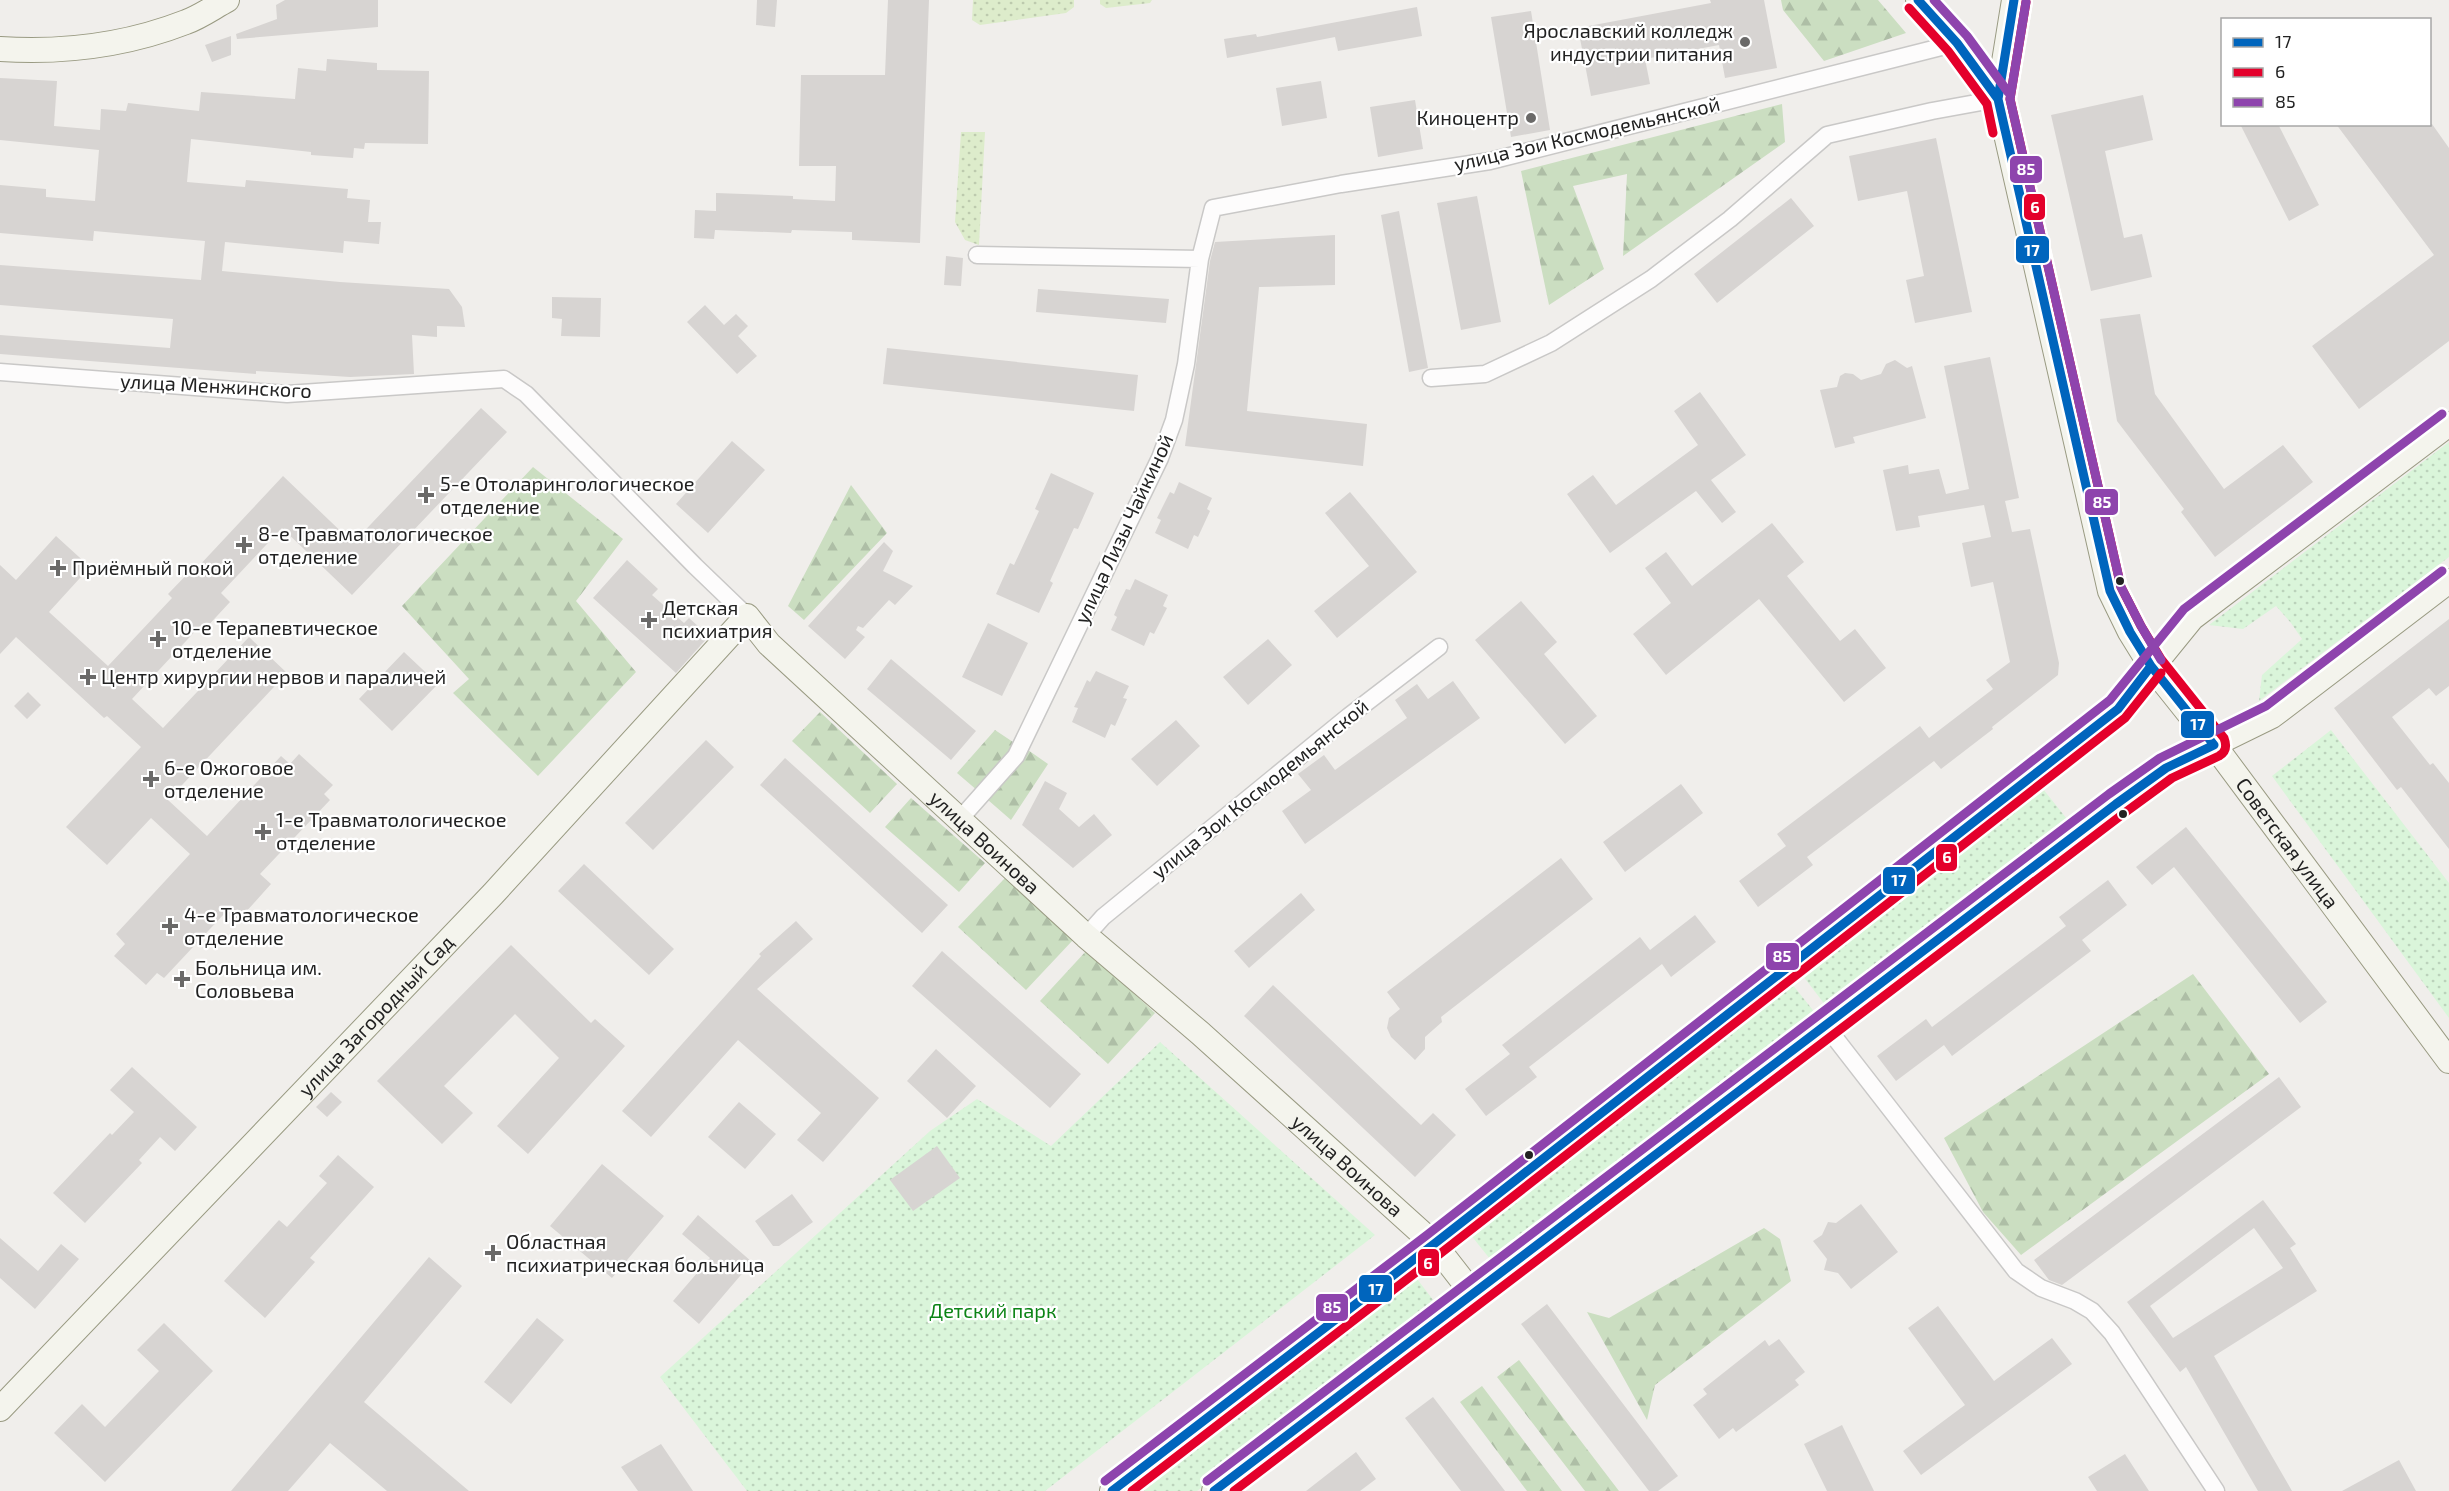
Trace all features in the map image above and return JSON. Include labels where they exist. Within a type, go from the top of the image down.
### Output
[{"type":"main road","points":[[0,49],[42,52],[106,44],[189,21],[227,0]]},
{"type":"main road","name":"Советская улица","points":[[1918,0],[1957,43],[1998,99]]},
{"type":"main road","name":"Советская улица","points":[[2014,0],[1998,99],[2110,591],[2130,632],[2151,666],[2214,745],[2449,1061]]},
{"type":"main road","points":[[1112,1491],[1434,1244],[2118,709],[2192,618],[2449,424]]},
{"type":"main road","points":[[1214,1491],[2125,798],[2166,768],[2272,716],[2449,581]]},
{"type":"main road","name":"улица Воинова","points":[[747,616],[769,644],[1086,936],[1200,1033],[1434,1244],[1473,1294]]},
{"type":"main road","name":"улица Загородный Сад","points":[[0,1409],[493,894],[747,616]]},
{"type":"street","name":"улица Зои Космодемьянской","points":[[1213,208],[1341,184],[1490,161],[1957,43]]},
{"type":"street","points":[[1431,378],[1485,374],[1551,343],[1651,279],[1730,219],[1827,135],[1932,111],[1998,99]]},
{"type":"street","name":"улица Лизы Чайкиной","points":[[960,819],[1016,756],[1160,458],[1174,420],[1186,364],[1200,259],[1213,208]]},
{"type":"street","points":[[977,255],[1200,259]]},
{"type":"street","name":"улица Менжинского","points":[[0,372],[287,394],[504,379]]},
{"type":"street","name":"улица Воинова","points":[[504,379],[526,394],[747,616]]},
{"type":"street","name":"улица Зои Космодемьянской","points":[[1086,936],[1103,917],[1349,716],[1439,647]]},
{"type":"street","points":[[1825,1025],[2016,1271],[2041,1288],[2075,1300],[2092,1311],[2112,1333],[2216,1491]]},
{"type":"green space","points":[[973,0],[1074,0],[1074,7],[1066,13],[980,25],[972,20]]},
{"type":"green space","points":[[1100,0],[1152,0],[1150,3],[1106,8],[1100,4]]},
{"type":"green space","points":[[1781,0],[1878,0],[1906,33],[1824,61],[1783,10]]},
{"type":"green space","points":[[1782,104],[1785,142],[1623,256],[1627,174],[1573,186],[1604,269],[1549,305],[1521,171]]},
{"type":"green space","points":[[961,132],[985,132],[979,245],[965,240],[955,222]]},
{"type":"green space","points":[[2449,442],[2449,557],[2259,701],[2262,675],[2302,639],[2276,606],[2243,629],[2209,625]]},
{"type":"green space","points":[[533,467],[623,539],[576,601],[636,672],[538,776],[453,693],[469,679],[402,606]]},
{"type":"green space","points":[[851,485],[887,533],[804,620],[788,606]]},
{"type":"green space","points":[[820,712],[897,784],[870,813],[792,741]]},
{"type":"green space","points":[[995,730],[1016,744],[978,791],[957,773]]},
{"type":"green space","points":[[2331,730],[2449,883],[2449,1018],[2272,776]]},
{"type":"green space","points":[[1028,750],[1048,764],[1011,820],[988,800]]},
{"type":"green space","points":[[2043,789],[2067,819],[1826,1006],[1803,976]]},
{"type":"green space","points":[[911,798],[985,863],[959,892],[885,827]]},
{"type":"green space","points":[[1006,877],[1073,940],[1026,990],[958,927]]},
{"type":"green space","points":[[1087,950],[1155,1013],[1108,1064],[1040,1001]]},
{"type":"green space","points":[[2193,974],[2269,1074],[2021,1255],[1983,1212],[1944,1138]]},
{"type":"green space","points":[[1792,984],[1816,1014],[1494,1264],[1470,1234]]},
{"type":"green space","name":"Детский парк","points":[[1160,1042],[1375,1235],[1045,1491],[747,1491],[660,1377],[930,1131],[977,1099],[1051,1146]]},
{"type":"green space","points":[[1764,1228],[1780,1239],[1791,1281],[1655,1385],[1647,1420],[1587,1312],[1609,1318]]},
{"type":"green space","points":[[1414,1275],[1437,1305],[1197,1491],[1135,1491]]},
{"type":"green space","points":[[1519,1360],[1619,1491],[1585,1491],[1497,1377]]},
{"type":"green space","points":[[1482,1386],[1562,1491],[1527,1491],[1460,1402]]},
{"type":"building","points":[[285,0],[378,0],[378,27],[237,39],[236,34],[277,19],[276,5]]},
{"type":"building","points":[[757,0],[777,0],[775,27],[756,25]]},
{"type":"building","points":[[888,0],[929,0],[920,243],[852,240],[852,232],[792,230],[791,233],[715,230],[714,239],[694,238],[695,210],[716,211],[716,193],[793,196],[793,199],[835,201],[836,166],[799,166],[801,75],[885,75]]},
{"type":"building","points":[[1710,0],[1764,0],[1777,68],[1725,78],[1719,45],[1645,59],[1650,84],[1591,96],[1578,28],[1711,3]]},
{"type":"building","points":[[1417,7],[1422,36],[1338,51],[1335,37],[1227,58],[1224,39],[1256,34],[1257,37]]},
{"type":"building","points":[[1531,11],[1550,130],[1511,137],[1491,17]]},
{"type":"building","points":[[231,36],[231,55],[212,62],[205,45]]},
{"type":"building","points":[[327,59],[377,63],[377,70],[429,71],[428,144],[365,143],[364,149],[354,148],[353,158],[311,155],[311,152],[191,139],[187,182],[245,187],[246,180],[348,189],[347,198],[370,200],[368,222],[381,222],[379,244],[344,241],[343,253],[225,242],[222,271],[449,289],[462,307],[465,327],[437,326],[437,337],[412,335],[414,374],[350,377],[256,371],[256,374],[0,354],[0,335],[170,348],[173,319],[0,305],[0,265],[201,280],[205,241],[94,231],[93,241],[0,233],[0,185],[46,189],[46,197],[95,201],[99,150],[0,140],[0,78],[57,81],[54,126],[100,130],[101,109],[126,111],[128,103],[199,111],[201,92],[295,99],[298,68],[326,71]]},
{"type":"building","points":[[1321,81],[1327,118],[1282,126],[1276,88]]},
{"type":"building","points":[[2143,95],[2153,140],[2105,151],[2124,238],[2142,234],[2152,277],[2091,291],[2051,115]]},
{"type":"building","points":[[1415,100],[1423,149],[1378,157],[1370,107]]},
{"type":"building","points":[[2432,124],[2449,148],[2449,341],[2359,409],[2312,346],[2434,255],[2337,126],[2431,126]]},
{"type":"building","points":[[2241,126],[2279,126],[2319,205],[2289,221]]},
{"type":"building","points":[[1936,138],[1972,312],[1915,323],[1906,280],[1924,276],[1907,191],[1858,201],[1849,156]]},
{"type":"building","points":[[1477,196],[1501,322],[1461,330],[1437,203]]},
{"type":"building","points":[[1791,198],[1814,226],[1717,303],[1694,274]]},
{"type":"building","points":[[1399,211],[1428,368],[1409,372],[1381,215]]},
{"type":"building","points":[[1335,235],[1335,285],[1259,287],[1247,411],[1367,424],[1363,466],[1185,446],[1210,261],[1215,242]]},
{"type":"building","points":[[946,256],[963,258],[961,286],[944,285]]},
{"type":"building","points":[[1038,289],[1169,299],[1166,323],[1036,312]]},
{"type":"building","points":[[552,297],[601,298],[600,337],[561,336],[562,319],[552,318]]},
{"type":"building","points":[[705,305],[724,325],[736,314],[748,326],[738,336],[757,356],[737,374],[687,322]]},
{"type":"building","points":[[2140,314],[2155,394],[2224,489],[2283,445],[2313,482],[2215,557],[2181,512],[2184,509],[2117,421],[2100,319]]},
{"type":"building","points":[[887,348],[1138,375],[1134,411],[883,384]]},
{"type":"building","points":[[1990,357],[2019,498],[2005,501],[2012,532],[2030,529],[2059,663],[2058,675],[1941,769],[1934,761],[1807,857],[1813,865],[1758,907],[1739,881],[1786,846],[1777,834],[1920,726],[1929,738],[1993,689],[1986,680],[2010,662],[1993,582],[1971,587],[1962,543],[1991,537],[1984,505],[1918,516],[1920,527],[1896,531],[1883,470],[1908,465],[1909,474],[1939,469],[1946,494],[1969,489],[1944,366]]},
{"type":"building","points":[[1895,360],[1907,368],[1912,366],[1926,418],[1853,437],[1855,443],[1835,448],[1820,390],[1837,387],[1840,376],[1845,373],[1853,374],[1861,380],[1881,374],[1886,364]]},
{"type":"building","points":[[1700,392],[1746,455],[1711,480],[1736,512],[1722,523],[1696,491],[1610,553],[1567,494],[1593,475],[1616,505],[1698,445],[1674,411]]},
{"type":"building","points":[[481,408],[507,432],[352,595],[282,528],[221,593],[230,602],[204,630],[200,626],[132,699],[163,728],[249,637],[287,673],[168,800],[207,836],[281,756],[290,764],[299,754],[333,785],[324,794],[330,800],[260,874],[271,884],[235,924],[224,914],[164,978],[157,973],[146,985],[114,956],[125,944],[116,934],[190,854],[151,818],[107,865],[66,827],[141,747],[107,716],[104,718],[16,637],[0,654],[0,565],[16,580],[56,536],[90,567],[49,612],[108,666],[172,598],[168,594],[195,566],[197,568],[283,476],[353,543]]},
{"type":"building","points":[[732,441],[765,470],[708,533],[676,504]]},
{"type":"building","points":[[1051,473],[1094,493],[1078,529],[1074,528],[1050,581],[1053,583],[1039,613],[996,594],[1010,563],[1014,565],[1039,511],[1035,509]]},
{"type":"building","points":[[1179,482],[1212,498],[1207,509],[1210,511],[1198,537],[1194,535],[1188,549],[1155,533],[1161,520],[1157,518],[1170,492],[1174,494]]},
{"type":"building","points":[[1350,492],[1417,572],[1337,638],[1314,611],[1369,566],[1325,513]]},
{"type":"building","points":[[1772,523],[1804,562],[1787,576],[1840,641],[1855,629],[1886,668],[1844,702],[1759,599],[1666,675],[1633,634],[1671,603],[1645,568],[1666,552],[1692,586]]},
{"type":"building","points":[[884,542],[893,551],[883,571],[913,586],[895,605],[889,600],[863,628],[858,626],[856,630],[865,637],[845,659],[808,626]]},
{"type":"building","name":"Детская психиатрия","points":[[627,560],[658,589],[652,595],[684,623],[689,618],[709,636],[676,673],[593,598]]},
{"type":"building","points":[[1135,579],[1168,595],[1163,606],[1167,608],[1154,634],[1150,632],[1144,646],[1111,630],[1117,617],[1114,615],[1120,601],[1126,589],[1130,590]]},
{"type":"building","points":[[1521,601],[1557,642],[1544,654],[1597,716],[1565,744],[1475,640]]},
{"type":"building","points":[[2449,619],[2449,686],[2436,696],[2429,688],[2392,717],[2430,765],[2433,763],[2449,783],[2449,849],[2401,787],[2397,790],[2334,708]]},
{"type":"building","points":[[988,623],[1028,643],[1002,696],[962,677]]},
{"type":"building","points":[[1268,639],[1292,665],[1248,705],[1223,677]]},
{"type":"building","points":[[404,652],[438,684],[392,731],[359,699]]},
{"type":"building","points":[[891,659],[976,731],[951,760],[867,689]]},
{"type":"building","points":[[1096,671],[1129,686],[1123,698],[1127,699],[1115,726],[1111,724],[1105,738],[1072,722],[1078,708],[1074,707],[1087,680],[1090,682]]},
{"type":"building","points":[[1453,681],[1480,718],[1305,844],[1282,811],[1311,790],[1298,774],[1324,755],[1335,770],[1407,718],[1395,700],[1417,684],[1428,699]]},
{"type":"building","points":[[28,692],[41,705],[27,719],[14,706]]},
{"type":"building","points":[[1176,720],[1200,746],[1157,786],[1131,759]]},
{"type":"building","points":[[706,740],[734,767],[653,850],[625,823]]},
{"type":"building","points":[[785,758],[948,905],[922,933],[760,785]]},
{"type":"building","points":[[1045,781],[1067,793],[1059,809],[1079,827],[1094,814],[1112,835],[1073,868],[1022,825]]},
{"type":"building","points":[[1681,784],[1703,813],[1625,872],[1603,842]]},
{"type":"building","points":[[2186,827],[2327,1002],[2300,1023],[2174,867],[2152,885],[2136,867]]},
{"type":"building","points":[[1561,858],[1593,899],[1441,1017],[1442,1022],[1425,1037],[1425,1049],[1415,1060],[1391,1037],[1387,1028],[1389,1018],[1400,1009],[1387,992]]},
{"type":"building","points":[[584,864],[674,949],[649,975],[558,891]]},
{"type":"building","points":[[2108,880],[2127,905],[2082,940],[2091,951],[1952,1056],[1944,1045],[1896,1081],[1877,1056],[1926,1019],[1932,1027],[2066,926],[2059,917]]},
{"type":"building","points":[[1301,893],[1315,910],[1249,968],[1234,951]]},
{"type":"building","points":[[1695,915],[1716,942],[1671,977],[1662,964],[1529,1067],[1537,1077],[1486,1116],[1465,1089],[1510,1054],[1502,1045],[1640,937],[1650,950]]},
{"type":"building","points":[[796,921],[813,939],[757,989],[879,1098],[823,1162],[797,1140],[821,1113],[738,1040],[651,1137],[622,1111],[761,956],[759,954]]},
{"type":"building","points":[[511,945],[591,1023],[595,1019],[625,1046],[528,1154],[497,1126],[559,1058],[515,1014],[444,1086],[473,1113],[442,1144],[377,1081]]},
{"type":"building","points":[[942,951],[1081,1074],[1050,1108],[912,986]]},
{"type":"building","points":[[1273,985],[1421,1125],[1433,1113],[1456,1135],[1415,1177],[1244,1016]]},
{"type":"building","points":[[936,1049],[976,1086],[947,1118],[907,1081]]},
{"type":"building","points":[[132,1067],[197,1127],[175,1151],[160,1137],[139,1160],[142,1163],[85,1223],[53,1193],[110,1133],[112,1135],[134,1112],[110,1090]]},
{"type":"building","points":[[2279,1077],[2301,1107],[2062,1285],[2049,1280],[2034,1260]]},
{"type":"building","points":[[331,1092],[342,1102],[327,1117],[316,1107]]},
{"type":"building","points":[[739,1102],[776,1134],[745,1169],[708,1137]]},
{"type":"building","points":[[937,1146],[960,1178],[913,1211],[890,1180]]},
{"type":"building","points":[[338,1155],[374,1187],[310,1258],[315,1262],[265,1318],[224,1281],[279,1220],[287,1227],[327,1183],[319,1176]]},
{"type":"building","points":[[602,1164],[664,1216],[612,1278],[550,1226]]},
{"type":"building","points":[[792,1194],[813,1222],[779,1246],[773,1246],[755,1221]]},
{"type":"building","points":[[2263,1200],[2296,1244],[2290,1248],[2317,1291],[2214,1356],[2292,1491],[2258,1491],[2186,1367],[2180,1372],[2127,1302]],"holes":[[[2254,1228],[2283,1268],[2173,1338],[2150,1306]]]},
{"type":"building","points":[[1861,1204],[1898,1252],[1851,1289],[1838,1273],[1824,1270],[1827,1259],[1813,1241],[1822,1235],[1828,1222],[1836,1223]]},
{"type":"building","points":[[698,1215],[752,1262],[699,1324],[673,1301],[710,1258],[682,1234]]},
{"type":"building","points":[[0,1238],[38,1271],[61,1244],[79,1259],[35,1309],[0,1278]]},
{"type":"building","points":[[429,1257],[462,1286],[364,1402],[469,1491],[387,1491],[330,1443],[288,1491],[231,1491]]},
{"type":"building","points":[[1547,1304],[1678,1476],[1658,1491],[1649,1491],[1521,1324]]},
{"type":"building","points":[[1938,1306],[1994,1381],[2052,1338],[2072,1364],[1921,1475],[1903,1451],[1965,1405],[1908,1328]]},
{"type":"building","points":[[537,1318],[564,1340],[511,1404],[484,1382]]},
{"type":"building","points":[[164,1323],[213,1371],[105,1482],[54,1433],[82,1404],[105,1427],[159,1371],[137,1350]]},
{"type":"building","points":[[1779,1339],[1805,1372],[1795,1380],[1799,1385],[1736,1432],[1733,1428],[1719,1439],[1693,1405],[1707,1394],[1703,1389],[1765,1340],[1769,1346]]},
{"type":"building","points":[[1433,1397],[1505,1491],[1461,1491],[1405,1418]]},
{"type":"building","points":[[1842,1425],[1874,1491],[1827,1491],[1804,1444]]},
{"type":"building","points":[[661,1444],[693,1491],[638,1491],[621,1467]]},
{"type":"building","points":[[1356,1452],[1376,1479],[1360,1491],[1306,1491]]},
{"type":"building","points":[[2125,1454],[2149,1491],[2097,1491],[2088,1477]]},
{"type":"building","points":[[2399,1460],[2416,1491],[2342,1491]]},
{"type":"transit line","name":"17","points":[[1918,0],[1957,43],[1998,99],[2005,130]]},
{"type":"transit line","name":"85","points":[[1934,0],[1967,36],[2008,92]]},
{"type":"transit line","name":"17","points":[[1214,1491],[2116,804],[2166,768],[2214,745],[2151,666],[2130,632],[2110,591],[1998,99],[2014,0]]},
{"type":"transit line","name":"6","points":[[1234,1491],[2123,814],[2172,778],[2219,756],[2224,751],[2226,746],[2224,738],[2161,659],[2121,587],[2010,99],[2026,2]]},
{"type":"transit line","name":"85","points":[[2026,2],[2010,99],[2121,587],[2161,660]]},
{"type":"transit line","name":"6","points":[[1909,8],[1948,51],[1987,104],[1993,133]]},
{"type":"transit line","name":"85","points":[[1105,1481],[1427,1235],[2110,700],[2184,609],[2442,414]]},
{"type":"transit line","name":"85","points":[[1207,1481],[2109,794],[2160,758],[2266,706],[2442,571]]},
{"type":"transit line","name":"17","points":[[1112,1491],[1434,1244],[2118,709],[2151,666]]},
{"type":"transit line","name":"6","points":[[1132,1491],[1441,1253],[2125,718],[2161,673]]},
{"type":"place","name":"Ярославский колледж индустрии питания","points":[[1745,42]]},
{"type":"place","name":"Киноцентр","points":[[1531,118]]},
{"type":"place","name":"5-е Отоларингологическое отделение","points":[[426,495]]},
{"type":"place","name":"8-е Травматологическое отделение","points":[[244,545]]},
{"type":"place","name":"Приёмный покой","points":[[58,568]]},
{"type":"place","name":"Детская психиатрия","points":[[649,620]]},
{"type":"place","name":"10-е Терапевтическое отделение","points":[[158,639]]},
{"type":"place","name":"Центр хирургии нервов и параличей","points":[[88,677]]},
{"type":"place","name":"6-е Ожоговое отделение","points":[[151,779]]},
{"type":"place","name":"1-е Травматологическое отделение","points":[[263,832]]},
{"type":"place","name":"4-е Травматологическое отделение","points":[[170,926]]},
{"type":"place","name":"Больница им. Соловьева","points":[[182,979]]},
{"type":"place","name":"Областная психиатрическая больница","points":[[493,1253]]}]
